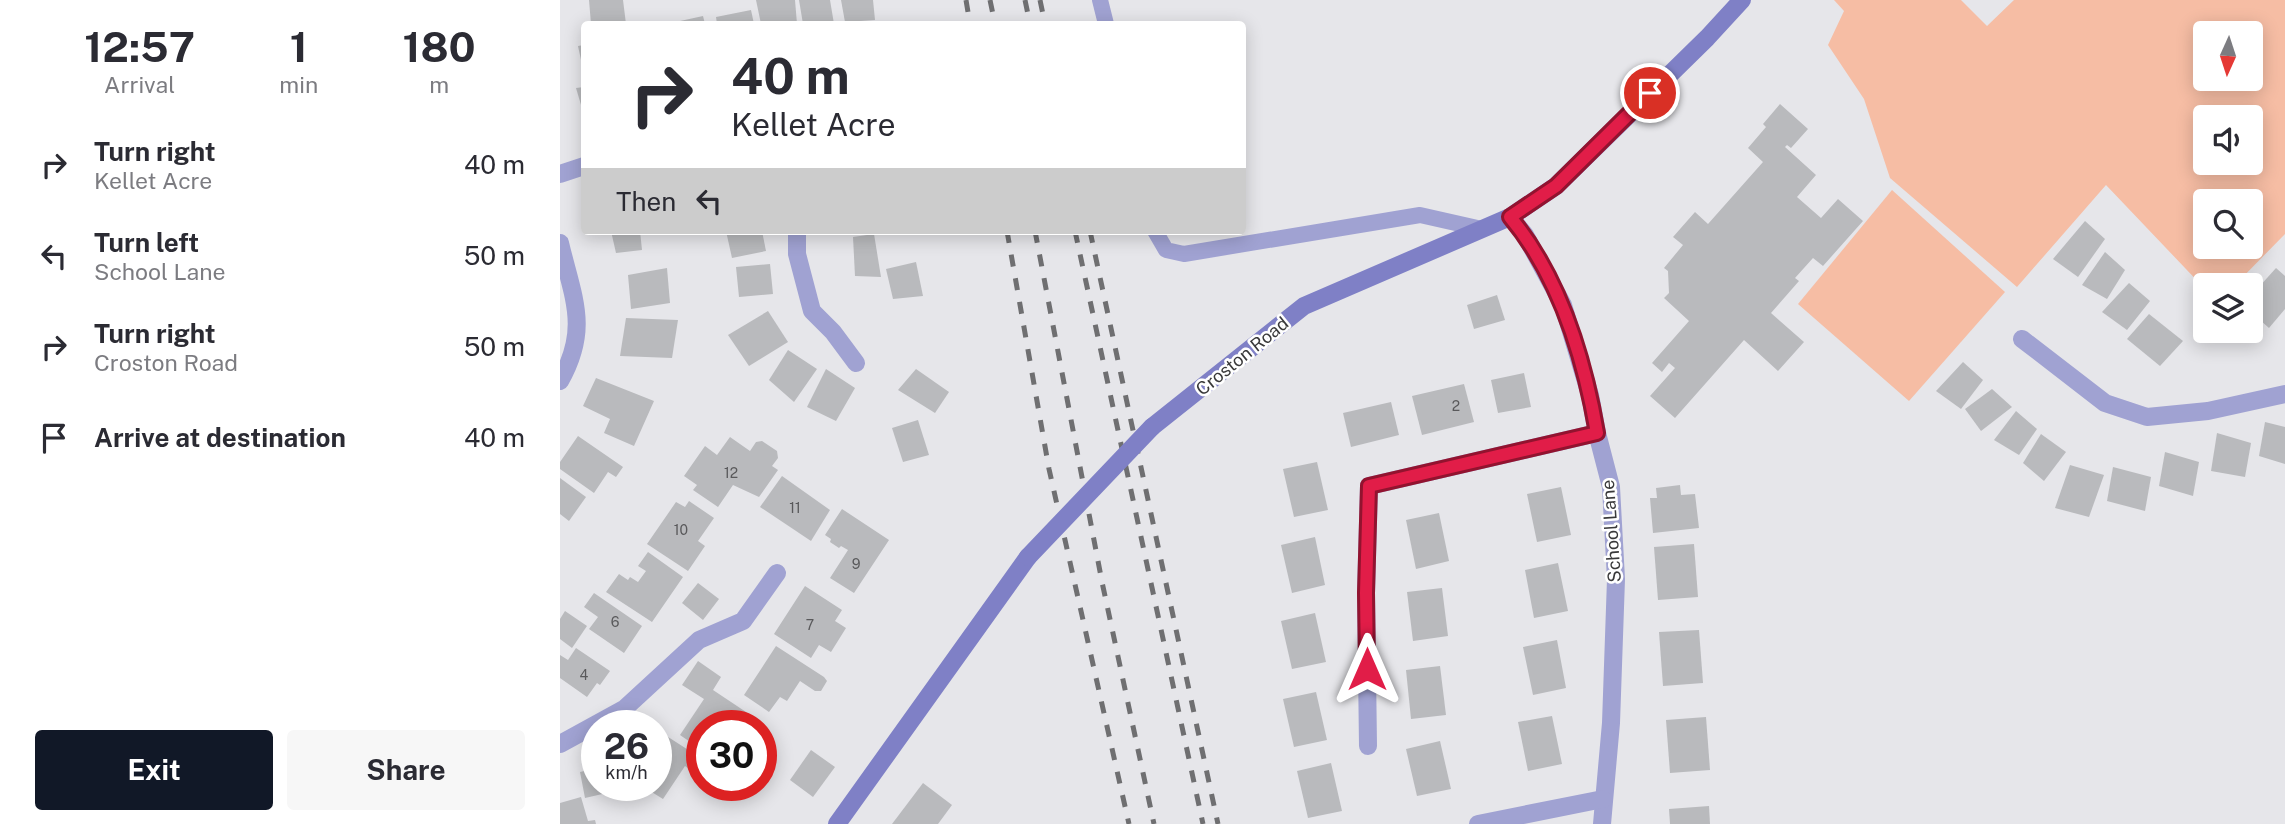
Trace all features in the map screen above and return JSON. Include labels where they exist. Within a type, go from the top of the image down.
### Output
[{"type":"street","name":"Croston Road","points":[[837,824],[1028,557],[1152,427],[1304,306],[1510,217],[1556,186],[1707,38],[1742,0]]},
{"type":"street","points":[[560,174],[581,167]]},
{"type":"street","name":"School Lane","points":[[1510,217],[1525,235],[1563,305],[1590,395],[1611,487],[1616,579],[1611,723],[1602,824]]},
{"type":"street","points":[[797,235],[797,254],[812,311],[833,332],[856,363]]},
{"type":"street","points":[[560,243],[578,320],[577,341],[572,360],[560,381]]},
{"type":"street","points":[[2022,339],[2105,403],[2147,417],[2208,411],[2285,394]]},
{"type":"street","points":[[1368,746],[1366,593],[1369,486],[1597,433]]},
{"type":"street","points":[[560,744],[624,709],[699,640],[743,621],[777,573]]},
{"type":"street","points":[[1478,824],[1603,799]]},
{"type":"lane","points":[[1100,0],[1105,21]]},
{"type":"lane","points":[[1157,235],[1166,250],[1184,254],[1420,215],[1482,229]]},
{"type":"shaded area","points":[[1834,0],[1961,0],[1987,26],[2014,0],[2285,0],[2285,234],[2263,256],[2263,189],[2193,189],[2193,259],[2260,259],[2247,273],[2193,273],[2193,276],[2106,185],[2017,287],[1890,178],[1864,99],[1828,45],[1844,11]]},
{"type":"shaded area","points":[[1892,190],[2005,292],[1909,401],[1798,304]]},
{"type":"building","points":[[589,0],[623,0],[626,21],[591,21]]},
{"type":"building","points":[[756,0],[795,0],[797,21],[760,21]]},
{"type":"building","points":[[799,0],[830,0],[834,21],[802,21]]},
{"type":"building","points":[[841,0],[873,0],[875,20],[845,21]]},
{"type":"building","points":[[751,10],[753,21],[717,21],[716,17]]},
{"type":"building","points":[[703,16],[704,21],[680,21]]},
{"type":"building","points":[[581,87],[581,105],[576,88]]},
{"type":"building","points":[[1780,104],[1808,129],[1791,148],[1787,145],[1785,147],[1816,175],[1797,197],[1821,218],[1838,199],[1863,221],[1823,266],[1813,258],[1795,278],[1799,281],[1771,313],[1804,342],[1778,371],[1744,340],[1675,418],[1650,396],[1675,368],[1669,363],[1662,372],[1652,363],[1689,321],[1664,298],[1669,293],[1668,271],[1664,268],[1683,245],[1673,237],[1695,212],[1708,224],[1763,162],[1748,148],[1766,127],[1763,124]]},
{"type":"building","points":[[2085,221],[2105,239],[2078,277],[2053,259]]},
{"type":"building","points":[[612,235],[640,235],[642,250],[616,253]]},
{"type":"building","points":[[727,235],[763,235],[766,251],[732,258]]},
{"type":"building","points":[[874,235],[881,277],[855,276],[853,237]]},
{"type":"building","points":[[2105,252],[2125,270],[2107,299],[2082,285]]},
{"type":"building","points":[[916,262],[923,296],[893,299],[886,269]]},
{"type":"building","points":[[770,264],[773,294],[739,297],[736,267]]},
{"type":"building","points":[[667,268],[670,303],[631,309],[628,275]]},
{"type":"building","points":[[2276,268],[2285,276],[2285,309],[2269,328],[2263,323],[2263,282]]},
{"type":"building","points":[[2129,283],[2150,301],[2127,330],[2102,312]]},
{"type":"building","points":[[1497,295],[1505,320],[1474,329],[1467,305]]},
{"type":"building","points":[[768,311],[788,342],[749,366],[728,335]]},
{"type":"building","points":[[2149,314],[2183,341],[2160,366],[2127,339]]},
{"type":"building","points":[[626,318],[678,320],[672,358],[620,356]]},
{"type":"building","points":[[788,350],[817,369],[794,402],[769,380]]},
{"type":"building","points":[[1963,362],[1983,380],[1961,409],[1936,391]]},
{"type":"building","points":[[826,369],[855,388],[836,421],[807,407]]},
{"type":"building","points":[[916,369],[949,392],[935,413],[898,390]]},
{"type":"building","points":[[1524,373],[1531,407],[1498,413],[1491,380]]},
{"type":"building","points":[[596,378],[654,401],[634,446],[604,433],[610,419],[583,406]]},
{"type":"building","points":[[1464,384],[1474,422],[1422,435],[1412,396]]},
{"type":"building","points":[[1992,389],[2012,407],[1981,431],[1965,409]]},
{"type":"building","points":[[1391,402],[1399,435],[1351,447],[1343,413]]},
{"type":"building","points":[[2016,411],[2037,429],[2019,455],[1994,440]]},
{"type":"building","points":[[918,420],[929,455],[903,462],[892,428]]},
{"type":"building","points":[[2265,422],[2285,427],[2285,464],[2259,456]]},
{"type":"building","points":[[2217,433],[2251,443],[2245,477],[2211,471]]},
{"type":"building","points":[[2041,434],[2066,452],[2044,481],[2023,463]]},
{"type":"building","points":[[578,436],[623,467],[616,477],[608,472],[594,493],[560,469],[560,462]]},
{"type":"building","points":[[730,437],[750,451],[756,442],[762,441],[777,451],[778,458],[772,466],[778,470],[759,497],[733,485],[718,507],[693,490],[697,485],[684,476],[705,446],[717,455]]},
{"type":"building","points":[[2165,452],[2199,462],[2193,496],[2159,486]]},
{"type":"building","points":[[1317,462],[1328,510],[1294,517],[1283,469]]},
{"type":"building","points":[[2070,465],[2104,475],[2089,517],[2055,508]]},
{"type":"building","points":[[2113,467],[2151,477],[2145,511],[2107,501]]},
{"type":"building","points":[[782,476],[830,510],[811,541],[760,507]]},
{"type":"building","points":[[560,478],[586,497],[569,521],[560,514]]},
{"type":"building","points":[[1680,485],[1681,495],[1695,494],[1699,528],[1653,533],[1650,498],[1657,498],[1656,488]]},
{"type":"building","points":[[1561,487],[1571,535],[1537,542],[1527,494]]},
{"type":"building","points":[[689,501],[714,518],[698,541],[705,546],[688,571],[647,544],[676,502],[685,507]]},
{"type":"building","points":[[842,509],[889,540],[854,593],[830,578],[848,550],[841,546],[839,548],[825,535]]},
{"type":"building","points":[[1439,513],[1449,561],[1416,569],[1406,520]]},
{"type":"building","points":[[1315,537],[1325,585],[1292,593],[1281,545]]},
{"type":"building","points":[[1694,544],[1698,597],[1658,600],[1654,547]]},
{"type":"building","points":[[648,552],[683,577],[652,622],[606,592],[619,574],[638,582],[646,571],[638,566]]},
{"type":"building","points":[[1558,563],[1568,611],[1534,618],[1525,570]]},
{"type":"building","points":[[698,583],[719,599],[703,620],[682,603]]},
{"type":"building","points":[[805,586],[842,610],[835,621],[846,628],[831,652],[819,645],[811,658],[774,634]]},
{"type":"building","points":[[1442,588],[1448,636],[1413,641],[1407,592]]},
{"type":"building","points":[[594,593],[642,626],[624,653],[589,629],[598,617],[584,607]]},
{"type":"building","points":[[565,611],[587,626],[572,648],[560,639],[560,619]]},
{"type":"building","points":[[1315,613],[1326,662],[1292,669],[1281,621]]},
{"type":"building","points":[[1699,630],[1703,683],[1663,686],[1659,632]]},
{"type":"building","points":[[1557,640],[1566,688],[1533,695],[1523,647]]},
{"type":"building","points":[[776,646],[827,681],[821,691],[815,691],[800,681],[787,701],[780,697],[770,710],[766,710],[744,695]]},
{"type":"building","points":[[576,648],[610,671],[587,697],[560,678],[560,655],[568,660]]},
{"type":"building","points":[[698,661],[721,677],[713,690],[743,710],[697,710],[704,699],[682,685]]},
{"type":"building","points":[[1440,666],[1446,715],[1411,719],[1406,670]]},
{"type":"building","points":[[1316,692],[1327,740],[1294,747],[1283,699]]},
{"type":"building","points":[[1552,716],[1562,764],[1528,771],[1518,722]]},
{"type":"building","points":[[1706,717],[1710,770],[1670,773],[1666,720]]},
{"type":"building","points":[[686,726],[686,739],[680,735]]},
{"type":"building","points":[[672,740],[686,748],[685,766],[672,786]]},
{"type":"building","points":[[1440,741],[1451,789],[1417,796],[1406,749]]},
{"type":"building","points":[[811,750],[835,767],[813,797],[790,780]]},
{"type":"building","points":[[1331,763],[1342,811],[1308,818],[1297,771]]},
{"type":"building","points":[[923,783],[952,805],[938,824],[892,824]]},
{"type":"building","points":[[581,797],[588,821],[595,820],[596,824],[560,824],[560,803]]},
{"type":"building","points":[[1709,806],[1710,824],[1670,824],[1669,809]]},
{"type":"railway","points":[[966,0],[970,21]]},
{"type":"railway","points":[[990,0],[994,21]]},
{"type":"railway","points":[[1025,0],[1029,21]]},
{"type":"railway","points":[[1040,0],[1044,21]]},
{"type":"railway","points":[[1008,235],[1049,469],[1129,824]]},
{"type":"railway","points":[[1036,235],[1102,582],[1154,824]]},
{"type":"railway","points":[[1076,235],[1203,824]]},
{"type":"railway","points":[[1091,235],[1218,824]]},
{"type":"route","points":[[1367,669],[1369,486],[1597,433],[1590,395],[1563,305],[1525,235],[1510,217],[1556,186],[1650,93]]}]
